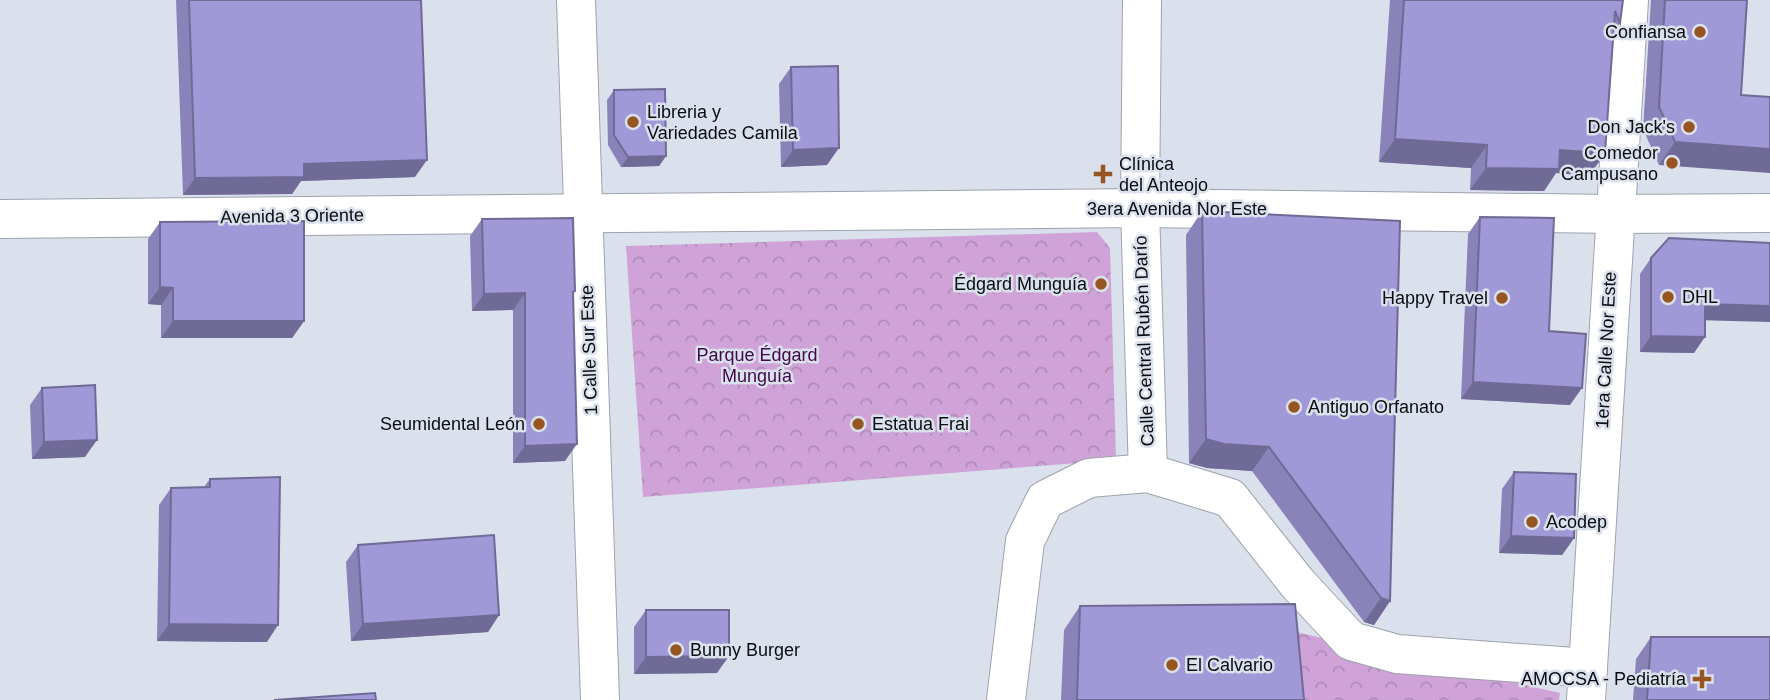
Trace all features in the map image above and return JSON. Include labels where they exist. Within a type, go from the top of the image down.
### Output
[{"type":"street","name":"1 Calle Sur Este","points":[[576,0],[600,700]]},
{"type":"street","name":"Calle Central Rubén Darío","points":[[1142,0],[1140,208],[1148,473]]},
{"type":"street","name":"1era Calle Nor Este","points":[[1587,684],[1629,0]]},
{"type":"street","name":"3era Avenida Nor Este","points":[[585,214],[1140,208],[1614,214],[1770,213]]},
{"type":"street","name":"Avenida 3 Oriente","points":[[0,219],[585,214]]},
{"type":"street","points":[[1006,700],[1025,541],[1045,500],[1089,478],[1148,473],[1230,498],[1298,584],[1350,640],[1397,654],[1587,684]]},
{"type":"green space","name":"Parque Édgard Munguía","points":[[1097,232],[1110,248],[1116,460],[643,497],[626,246]]},
{"type":"green space","points":[[1279,628],[1560,693],[1559,700],[1285,700]]},
{"type":"building","points":[[189,0],[421,0],[427,160],[304,164],[304,177],[195,178]]},
{"type":"building","points":[[1404,0],[1623,0],[1620,23],[1615,11],[1605,153],[1560,150],[1559,169],[1486,168],[1487,145],[1395,139]]},
{"type":"building","points":[[1665,0],[1747,0],[1741,95],[1770,97],[1770,149],[1675,142],[1659,107]]},
{"type":"building","points":[[838,66],[839,148],[793,150],[791,67]]},
{"type":"building","name":"Libreria y Variedades Camila","points":[[665,89],[666,156],[628,157],[614,135],[614,90]]},
{"type":"building","name":"Antiguo Orfanato","points":[[1202,211],[1400,221],[1390,601],[1381,598],[1269,447],[1224,444],[1206,439]]},
{"type":"building","points":[[1480,217],[1554,218],[1549,331],[1586,334],[1582,388],[1473,382]]},
{"type":"building","points":[[573,218],[577,444],[525,446],[525,293],[484,294],[482,219]]},
{"type":"building","points":[[304,221],[304,321],[173,321],[173,288],[160,287],[160,222]]},
{"type":"building","points":[[1669,238],[1770,243],[1770,306],[1705,304],[1705,337],[1651,336],[1651,258]]},
{"type":"building","points":[[95,385],[97,440],[44,442],[42,388]]},
{"type":"building","points":[[1514,472],[1576,474],[1574,538],[1511,536]]},
{"type":"building","points":[[280,477],[278,625],[169,624],[171,488],[210,487],[210,479]]},
{"type":"building","points":[[494,535],[499,615],[363,624],[358,545]]},
{"type":"building","name":"El Calvario","points":[[1295,604],[1304,700],[1077,700],[1080,606]]},
{"type":"building","points":[[646,610],[729,610],[729,656],[646,657]]},
{"type":"building","name":"AMOCSA - Pediatría","points":[[1651,637],[1770,637],[1770,700],[1647,700]]},
{"type":"building","points":[[375,693],[376,700],[274,700]]},
{"type":"place","name":"Confiansa","points":[[1700,32]]},
{"type":"place","name":"Libreria y Variedades Camila","points":[[633,122]]},
{"type":"place","name":"Don Jack's","points":[[1689,127]]},
{"type":"place","name":"Comedor Campusano","points":[[1672,163]]},
{"type":"place","name":"Clínica del Anteojo","points":[[1103,174]]},
{"type":"place","name":"Édgard Munguía","points":[[1101,284]]},
{"type":"place","name":"DHL","points":[[1668,297]]},
{"type":"place","name":"Happy Travel","points":[[1502,298]]},
{"type":"place","name":"Antiguo Orfanato","points":[[1294,407]]},
{"type":"place","name":"Seumidental León","points":[[539,424]]},
{"type":"place","name":"Estatua Frai","points":[[858,424]]},
{"type":"place","name":"Acodep","points":[[1532,522]]},
{"type":"place","name":"Bunny Burger","points":[[676,650]]},
{"type":"place","name":"El Calvario","points":[[1172,665]]},
{"type":"place","name":"AMOCSA - Pediatría","points":[[1702,679]]}]
